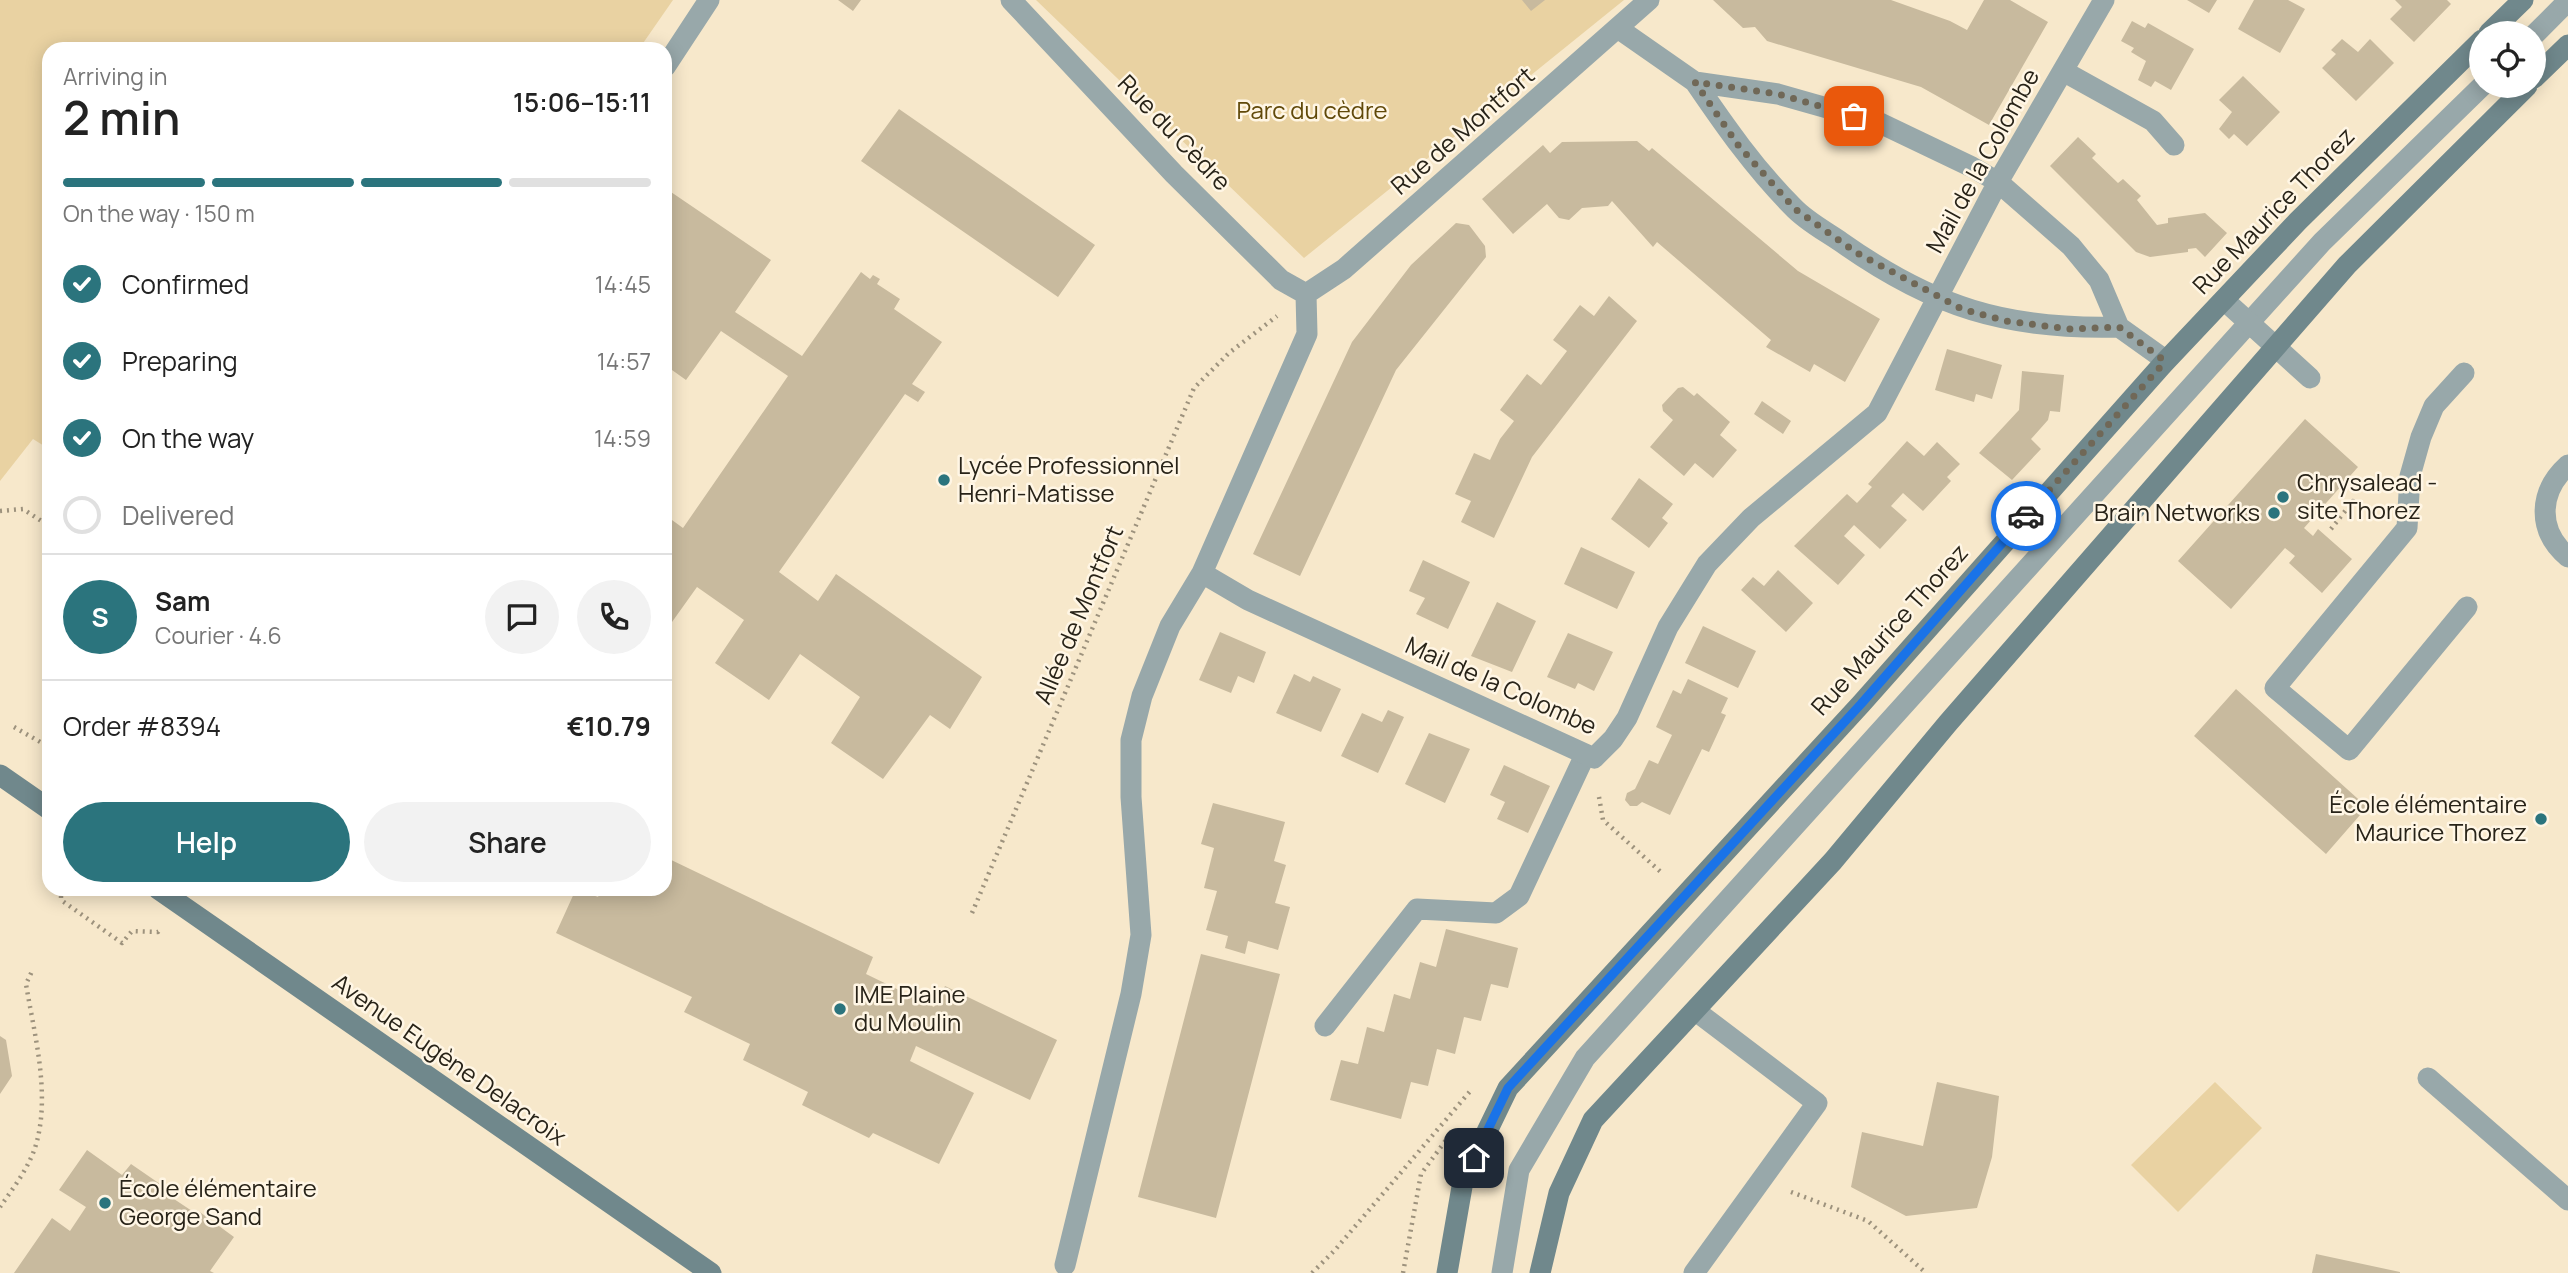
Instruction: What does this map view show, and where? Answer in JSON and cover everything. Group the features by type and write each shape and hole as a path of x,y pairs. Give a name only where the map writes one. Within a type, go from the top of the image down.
{"main road":[{"path":"2501,21 2523,0"},
{"path":"2546,66 2568,44"},
{"name":"Rue Maurice Thorez","path":"1447,1273 1463,1181 1508,1088 1861,704 2163,364 2298,221 2469,53"},
{"path":"1540,1273 1559,1193 1593,1121 1697,1012 1833,861 1948,723 2347,265 2515,98"},
{"path":"0,775 42,804"},
{"name":"Avenue Eugène Delacroix","path":"167,896 711,1273"}],"street":[{"path":"672,56 709,0"},
{"name":"Rue du Cèdre","path":"1011,0 1174,174 1280,280 1306,295"},
{"name":"Rue de Montfort","path":"1306,295 1345,270 1649,0"},
{"name":"Mail de la Colombe","path":"1202,573 1248,600 1590,756 1613,739 1627,718 1668,627 1707,564 1751,518 1877,413 1998,182 2104,0"},
{"path":"2546,23 2568,1"},
{"path":"1619,29 1695,82 1738,145 1795,209 1857,253 1962,309 2006,321 2069,329 2119,327"},
{"path":"2063,71 2153,121 2174,145"},
{"path":"1695,82 1778,94 1880,123 1941,150 1998,182 2071,246 2099,280 2119,327 2161,358 2163,364"},
{"path":"1502,1273 1519,1170 1585,1058 2322,242 2470,98"},
{"path":"1065,1265 1131,993 1141,935 1130,797 1132,740 1142,696 1170,626 1202,573 1307,334 1306,295"},
{"path":"2224,300 2309,378"},
{"path":"2464,373 2434,406 2421,437 2410,476 2407,528 2275,688 2349,750 2467,607"},
{"path":"2568,465 2547,492 2544,511 2547,531 2556,547 2568,557"},
{"path":"1325,1026 1417,909 1496,913 1519,896 1590,756"},
{"path":"1694,1273 1817,1103 1697,1012"},
{"path":"2428,1078 2568,1200"}],"path":[{"name":"Allée de Montfort","path":"972,913 1194,388 1229,353 1306,295"},
{"path":"2331,528 2353,500 2379,513 2385,511"},
{"path":"0,511 23,509 42,521"},
{"path":"14,727 42,743"},
{"path":"1590,756 1603,820 1663,874"},
{"path":"61,896 61,900 122,943 132,931 158,932 178,904"},
{"path":"0,1207 24,1172 38,1140 41,1082 26,984 33,969"},
{"path":"1761,1181 1868,1221 1926,1273"}],"green space":[{"path":"0,0 673,0 644,42 42,42 42,445 33,439 0,481"},
{"name":"Parc du cèdre","path":"1036,0 1624,0 1304,258"},
{"path":"2215,1082 2262,1128 2178,1212 2131,1165"}],"building":[{"path":"838,0 861,0 853,11"},
{"path":"1522,0 1545,0 1531,11"},
{"path":"1713,0 1891,0 1950,21 1967,30 1984,0 2010,0 2048,22 1989,125 1921,87 1767,41 1755,27 1743,28"},
{"path":"2187,0 2217,0 2209,13"},
{"path":"2254,0 2288,0 2305,9 2280,53 2238,29"},
{"path":"2395,0 2447,0 2451,4 2414,42 2390,19 2402,7"},
{"path":"2132,21 2145,28 2148,23 2194,49 2171,90 2155,81 2151,87 2138,80 2146,61 2131,52 2134,48 2121,41"},
{"path":"2342,39 2358,52 2370,39 2394,63 2356,101 2322,68 2336,54 2331,50"},
{"path":"2243,76 2280,112 2247,146 2234,134 2229,139 2219,129 2232,112 2219,100"},
{"path":"899,109 1095,245 1058,297 861,161"},
{"path":"2078,137 2096,154 2092,158 2118,183 2123,179 2141,196 2137,200 2157,225 2168,223 2168,218 2205,213 2227,233 2205,257 2196,248 2188,249 2188,252 2150,257 2136,252 2050,166"},
{"path":"1637,141 1649,151 1652,148 1798,271 1880,319 1845,382 1814,364 1810,372 1766,347 1771,340 1657,242 1653,247 1612,201 1608,206 1582,208 1569,220 1559,218 1547,204 1513,234 1482,199 1543,145 1550,153 1562,142"},
{"path":"672,193 771,260 735,312 802,356 861,272 870,279 873,275 880,279 877,284 900,299 894,309 942,342 912,384 925,392 918,402 905,394 779,572 818,601 836,574 982,677 950,729 930,715 883,779 831,743 860,697 800,654 769,700 715,663 744,620 697,587 672,622 672,520 683,528 788,376 721,331 686,380 672,370"},
{"path":"1456,223 1469,225 1485,246 1486,257 1396,370 1300,576 1253,554 1352,342 1411,265"},
{"path":"1609,296 1637,321 1532,457 1494,538 1461,522 1471,501 1455,494 1474,453 1490,460 1500,439 1514,421 1500,410 1527,374 1541,385 1567,351 1553,340 1580,305 1594,316"},
{"path":"1947,349 2002,365 1992,399 1976,394 1974,402 1935,390"},
{"path":"2022,371 2064,375 2060,412 2050,411 2048,420 2031,439 2041,449 2012,480 1979,453 2019,410"},
{"path":"1683,387 1694,396 1697,393 1730,422 1720,435 1737,450 1713,478 1695,463 1684,476 1650,447 1673,420 1663,411 1662,405 1678,388"},
{"path":"1762,401 1791,421 1783,434 1754,414"},
{"name":"Chrysalead - site Thorez","path":"2305,419 2358,467 2304,528 2313,536 2318,529 2352,559 2322,593 2289,563 2295,556 2285,548 2231,609 2178,561"},
{"path":"1907,441 1924,456 1937,442 1960,464 1947,477 1951,481 1923,511 1903,493 1891,506 1907,520 1880,549 1854,525 1844,536 1865,555 1838,585 1794,546 1847,494 1857,503 1872,487 1868,484"},
{"path":"1639,478 1673,504 1662,518 1668,523 1649,548 1611,519"},
{"path":"1581,547 1635,572 1617,609 1564,584"},
{"path":"1423,560 1470,582 1448,629 1416,614 1425,598 1409,591"},
{"path":"1778,570 1813,603 1786,632 1741,590 1753,577 1764,586"},
{"path":"1497,602 1536,621 1512,672 1471,656"},
{"path":"1703,626 1756,651 1738,688 1685,663"},
{"path":"1220,632 1266,652 1254,683 1238,676 1231,693 1199,680"},
{"path":"1568,633 1613,652 1594,691 1578,683 1575,689 1547,677"},
{"path":"1294,674 1310,682 1313,676 1341,689 1321,732 1276,713"},
{"path":"1688,679 1728,698 1721,713 1726,715 1709,752 1702,749 1670,815 1642,802 1637,806 1630,806 1625,800 1627,793 1635,789 1649,760 1658,764 1672,735 1656,727 1673,690 1681,694"},
{"path":"2236,689 2367,807 2326,854 2194,736"},
{"path":"1388,710 1404,717 1378,773 1341,756 1362,713 1382,722"},
{"path":"1429,733 1470,749 1445,803 1405,784"},
{"path":"1504,765 1550,786 1528,833 1497,819 1505,802 1490,795"},
{"path":"1213,803 1285,822 1274,861 1286,865 1275,903 1290,907 1278,950 1248,941 1245,954 1225,948 1228,936 1206,930 1217,891 1204,888 1214,848 1201,844"},
{"name":"IME Plaine du Moulin","path":"672,860 873,957 866,974 934,1007 945,986 1057,1040 1030,1100 916,1046 910,1061 974,1093 939,1164 873,1133 869,1138 802,1105 808,1092 743,1060 750,1044 684,1012 692,997 556,933 573,896 672,896"},
{"path":"1446,929 1518,948 1508,988 1491,984 1481,1021 1464,1017 1455,1054 1437,1049 1428,1086 1411,1082 1401,1119 1330,1100 1341,1060 1358,1064 1367,1027 1384,1032 1394,994 1410,999 1420,962 1436,967"},
{"path":"1201,954 1280,974 1216,1218 1138,1197"},
{"path":"0,1036 6,1040 12,1076 0,1094"},
{"path":"1937,1082 1999,1096 1992,1157 1977,1208 1906,1216 1851,1187 1862,1132 1923,1146"},
{"name":"École élémentaire George Sand","path":"87,1150 122,1175 131,1164 176,1195 174,1199 195,1213 197,1210 234,1237 210,1271 214,1273 14,1273 52,1218 70,1231 86,1207 59,1190"},
{"path":"2316,1254 2400,1272 2400,1273 2312,1273"}],"way so far":[{"path":"1854,116 1778,94 1695,82 1738,145 1795,209 1857,253 1962,309 2006,321 2069,329 2119,327 2161,358 2163,364 2026,516"}],"place":[{"name":"Lycée Professionnel Henri-Matisse","path":"944,480"},
{"name":"Chrysalead - site Thorez","path":"2283,497"},
{"name":"Brain Networks","path":"2274,513"},
{"name":"École élémentaire Maurice Thorez","path":"2541,819"},
{"name":"IME Plaine du Moulin","path":"840,1009"},
{"name":"École élémentaire George Sand","path":"105,1203"}],"route":[{"path":"1474,1158 1508,1088 1861,704 2026,516"}]}
